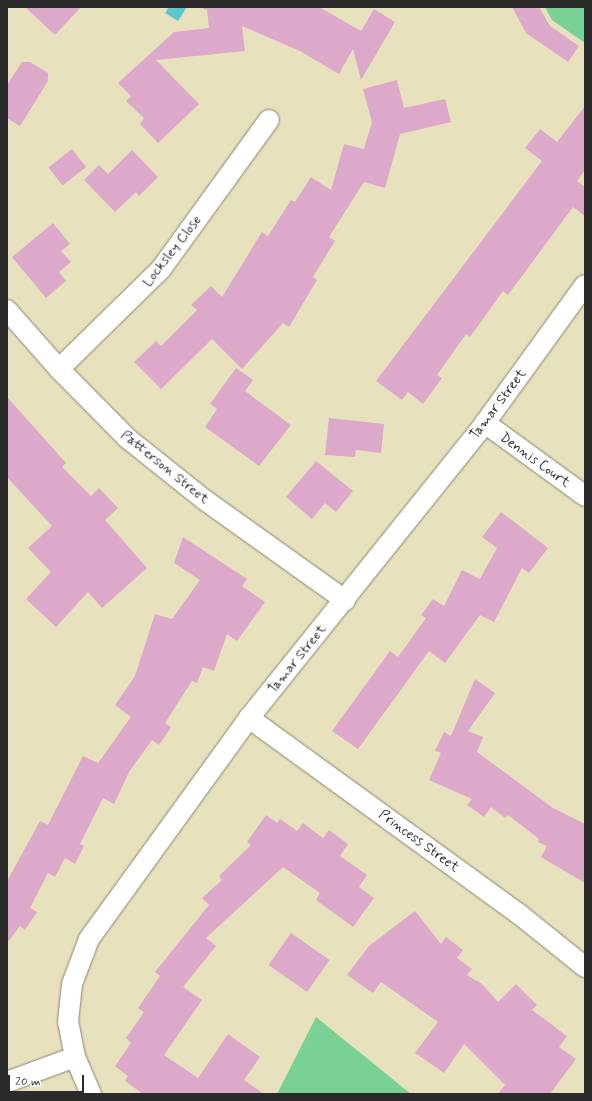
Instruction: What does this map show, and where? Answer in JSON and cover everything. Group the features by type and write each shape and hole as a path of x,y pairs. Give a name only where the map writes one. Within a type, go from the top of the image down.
{"street":[{"name":"Locksley Close","path":"59,369 161,269 269,120"},
{"name":"Tamar Street","path":"91,1094 75,1057 70,1039 69,1003 72,984 82,952 98,926 250,718 484,423 585,285"},
{"name":"Patterson Street","path":"7,310 59,369 101,413 169,473 345,600"},
{"name":"Dennis Court","path":"484,423 585,496"},
{"name":"Princess Street","path":"250,718 520,914 585,967"},
{"path":"7,1082 75,1057"}],"green space":[{"path":"545,7 585,7 585,43 552,20"},
{"path":"316,1017 411,1094 277,1094"}],"water":[{"path":"169,7 187,7 178,21 165,13"}],"building":[{"path":"25,7 81,7 55,35"},
{"path":"200,7 319,7 361,31 374,9 395,22 361,80 353,49 339,74 300,51 242,26 245,51 156,60 199,104 158,143 140,124 144,118 126,101 131,96 118,83 174,32 209,28 207,10"},
{"path":"512,7 539,7 550,26 579,46 568,62 526,33"},
{"path":"22,62 30,62 48,73 48,81 20,126 7,118 7,85"},
{"path":"397,80 404,108 445,99 451,122 400,134 385,188 364,182 329,237 335,241 313,277 317,280 289,327 283,323 242,369 212,339 161,389 134,362 156,341 161,346 197,310 191,305 211,286 222,297 262,232 268,236 291,200 295,202 311,177 331,190 344,144 364,149 372,122 363,89"},
{"path":"585,106 585,170 577,181 585,187 585,216 573,207 508,295 503,291 470,337 466,334 437,375 442,378 423,404 408,392 402,400 376,381 542,161 525,148 540,129 557,142"},
{"path":"72,149 86,167 63,186 48,167"},
{"path":"132,150 158,177 139,196 136,192 115,212 84,180 99,165 108,174"},
{"path":"53,223 70,244 61,251 71,262 59,272 66,281 46,298 12,257"},
{"path":"236,368 253,380 245,391 291,425 259,466 205,427 217,409 210,404"},
{"path":"7,397 66,463 62,467 91,496 99,488 118,508 105,520 147,568 102,608 88,592 56,627 26,599 51,572 28,548 52,526 7,477"},
{"path":"329,418 384,424 381,453 356,450 355,457 325,455"},
{"path":"316,461 353,491 336,512 325,503 312,519 286,497"},
{"path":"501,512 548,548 529,573 522,568 494,622 480,615 445,663 429,651 358,749 332,731 390,651 398,657 426,618 421,615 433,599 444,606 462,570 480,579 497,548 482,537"},
{"path":"183,537 247,579 242,586 265,602 237,641 227,634 214,671 203,667 197,683 192,681 165,723 171,727 159,745 152,740 129,772 114,804 103,798 80,844 84,846 75,864 65,858 55,877 48,873 30,908 37,912 25,930 20,926 7,943 7,881 40,821 48,825 83,756 98,763 131,717 115,705 135,676 155,614 172,619 200,580 174,563"},
{"path":"475,679 495,693 468,731 483,737 477,752 553,808 585,824 585,883 541,857 547,846 538,842 539,839 508,815 505,818 491,807 484,817 467,805 472,799 429,780 441,753 435,751 444,732 451,736"},
{"path":"266,815 277,823 280,819 297,831 303,823 323,838 329,830 348,844 340,856 367,875 359,887 374,898 353,927 316,900 320,893 283,867 206,938 216,946 183,987 202,1000 164,1055 198,1078 228,1034 260,1057 244,1080 264,1094 143,1094 125,1081 128,1076 115,1066 131,1043 126,1038 144,1012 138,1008 160,976 155,972 209,905 202,898 222,880 219,876 251,845 247,842"},
{"path":"415,911 441,944 446,937 463,950 457,958 472,969 467,975 482,984 498,1002 516,984 537,1005 532,1010 567,1036 559,1047 576,1059 550,1094 498,1094 505,1085 464,1044 444,1073 415,1053 438,1022 381,982 373,993 347,975 369,946"},
{"path":"291,933 330,960 307,992 269,965"}]}
